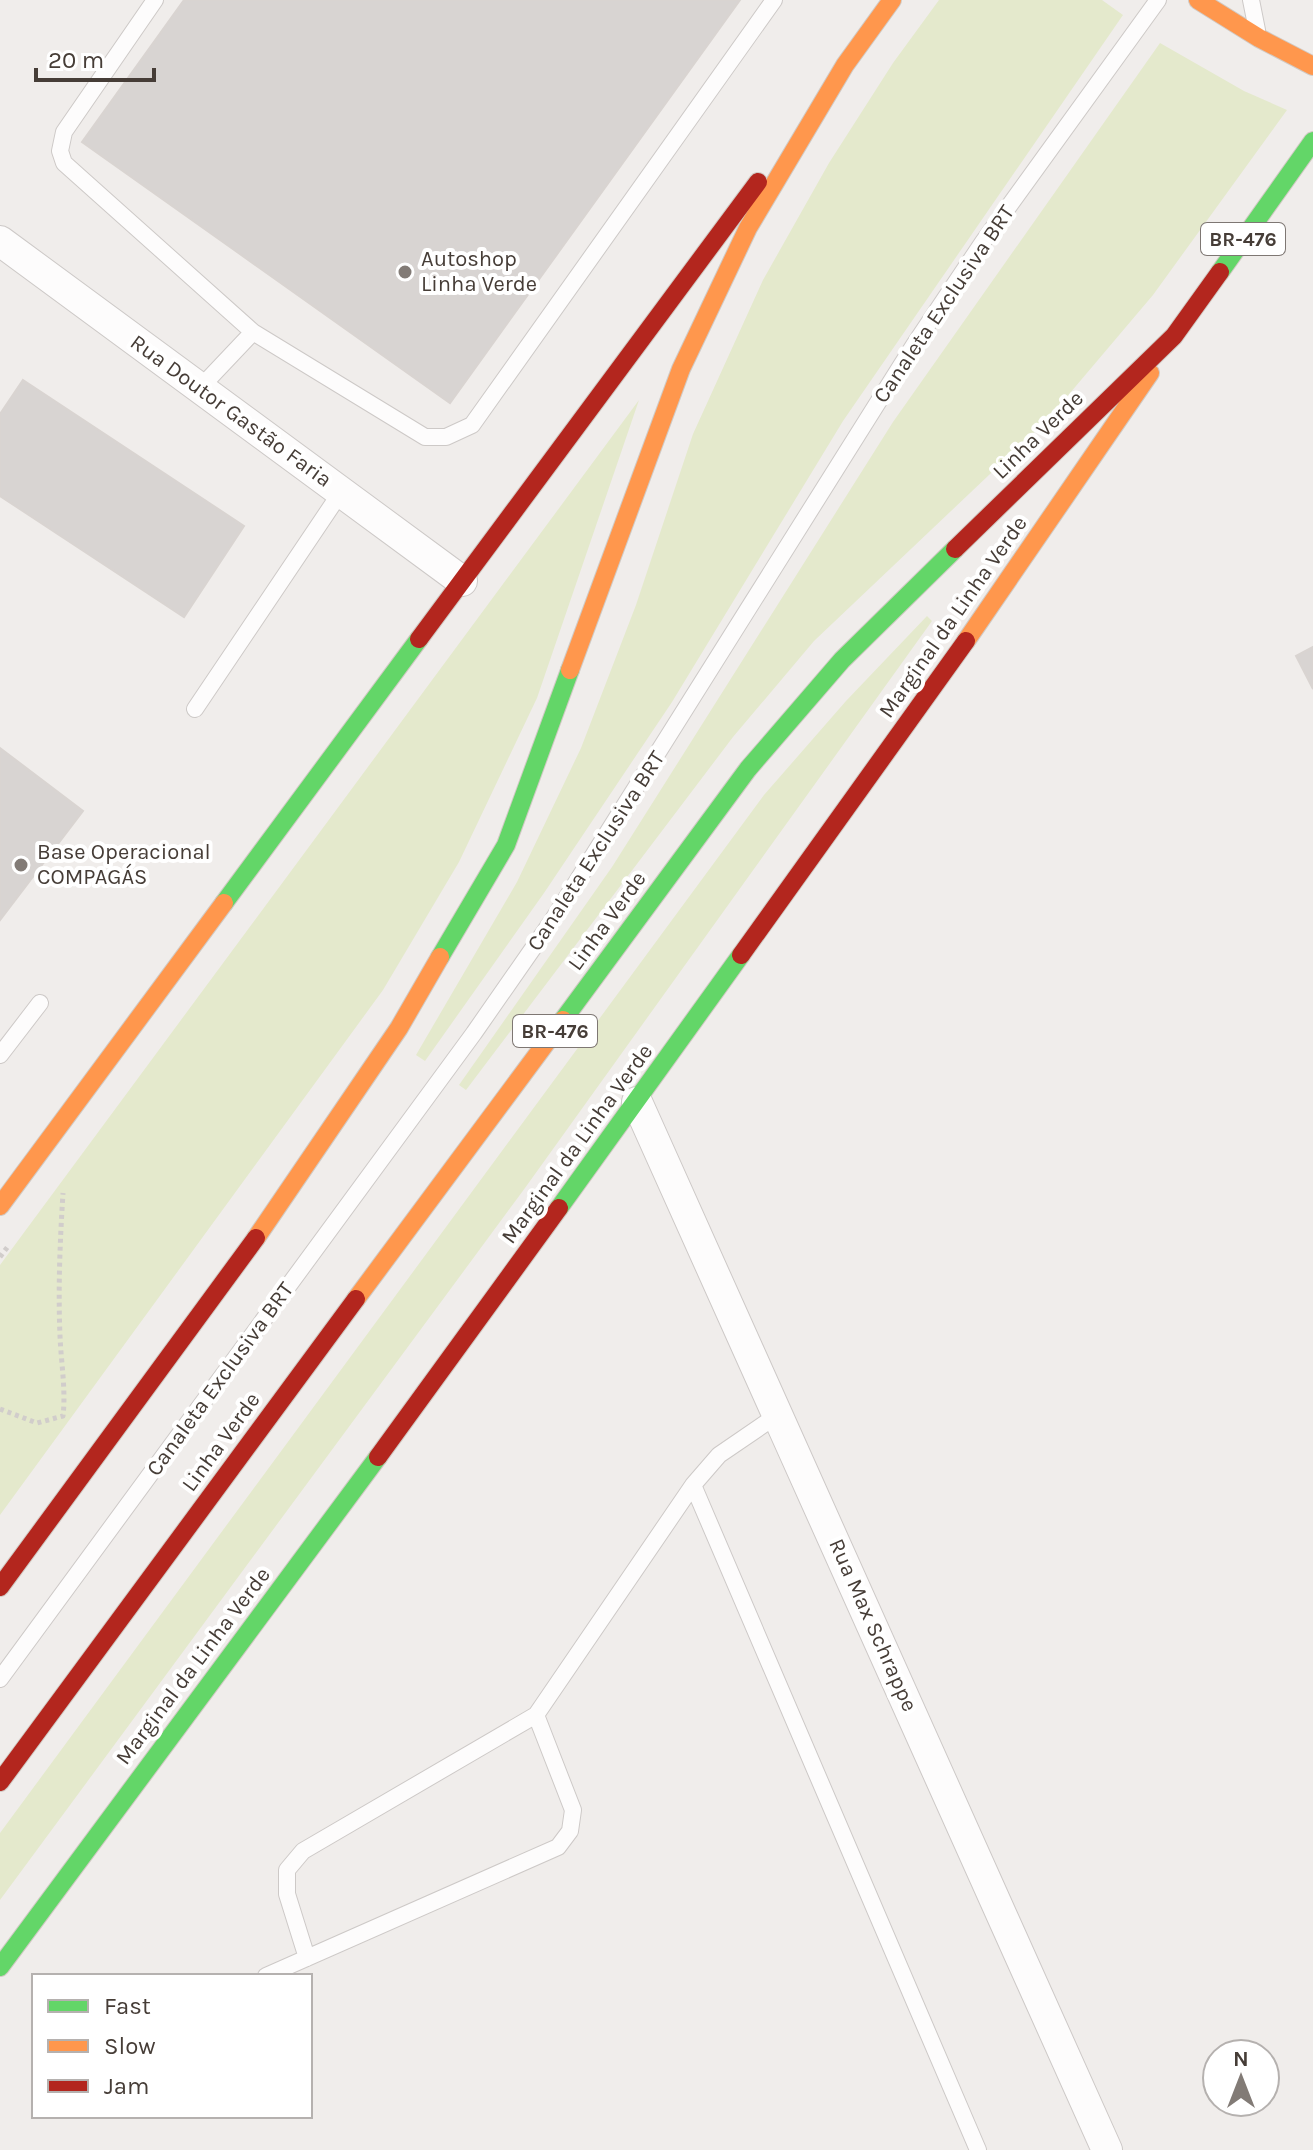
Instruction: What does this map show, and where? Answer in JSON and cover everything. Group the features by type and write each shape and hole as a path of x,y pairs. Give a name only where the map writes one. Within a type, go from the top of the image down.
{"main road":[{"path":"0,1206 892,0"},
{"path":"1198,0 1259,38 1313,66"},
{"path":"0,1587 276,1210 399,1028 506,845 681,369 748,228 845,65"},
{"name":"Linha Verde","path":"0,1782 758,758 842,660 1174,336 1313,141"},
{"name":"Marginal da Linha Verde","path":"0,1967 392,1439 637,1102 1060,510 1174,336"}],"street":[{"name":"Rua Doutor Gastão Faria","path":"0,241 462,581"},
{"name":"Rua Max Schrappe","path":"637,1102 1107,2150"}],"lane":[{"path":"155,0 64,132 60,151 64,163 253,332 425,437 446,437 472,425 774,0"},
{"name":"Canaleta Exclusiva BRT","path":"0,1679 474,1033 552,921 914,345 983,242 1158,0"},
{"path":"1251,0 1259,38"},
{"path":"200,388 253,332"},
{"path":"195,709 341,492"},
{"path":"0,1055 40,1003"},
{"path":"307,1958 287,1894 287,1870 303,1851 536,1715 693,1485 719,1455 779,1414"},
{"path":"693,1485 978,2150"},
{"path":"271,1974 558,1847 570,1831 573,1810 536,1715"}],"path":[{"path":"0,1409 37,1423 63,1416 65,1401 58,1280 63,1187"}],"green space":[{"path":"939,0 1102,0 1123,15 843,421 672,702 544,893 425,1061 416,1055 517,882 581,748 636,605 693,434 763,280 829,163 893,63"},
{"path":"1160,43 1244,91 1287,110 1153,295 1048,419 814,641 733,737 466,1090 459,1085 612,867 893,422"},
{"path":"639,400 537,698 459,862 383,990 0,1515 0,1265"},
{"path":"927,616 932,621 525,1188 0,1900 0,1833 764,795 846,701"}],"building":[{"name":"Autoshop Linha Verde","path":"184,0 740,0 450,403 82,142"},
{"path":"23,380 244,526 184,617 0,496 0,414"},
{"path":"1313,647 1313,689 1296,656"},
{"name":"Base Operacional COMPAGÁS","path":"0,748 83,811 0,920"}],"traffic: fast":[{"path":"1220,272 1313,141"},
{"path":"563,1020 748,769 842,660 955,549"},
{"path":"224,903 419,639"},
{"path":"440,957 506,845 570,670"},
{"path":"559,1208 741,955"},
{"path":"0,1967 378,1457"}],"traffic: slow":[{"path":"570,670 681,369 748,228 845,65 892,0"},
{"path":"1198,0 1259,38 1313,66"},
{"path":"966,641 1150,373"},
{"path":"0,1206 224,903"},
{"path":"256,1238 399,1028 440,957"},
{"path":"356,1299 563,1020"}],"traffic: jam":[{"path":"419,639 758,182"},
{"path":"955,549 1174,336 1220,272"},
{"path":"741,955 966,641"},
{"path":"378,1457 559,1208"},
{"path":"0,1587 256,1238"},
{"path":"0,1782 356,1299"}],"place":[{"name":"Autoshop Linha Verde","path":"405,272"},
{"name":"Base Operacional COMPAGÁS","path":"21,865"}]}
